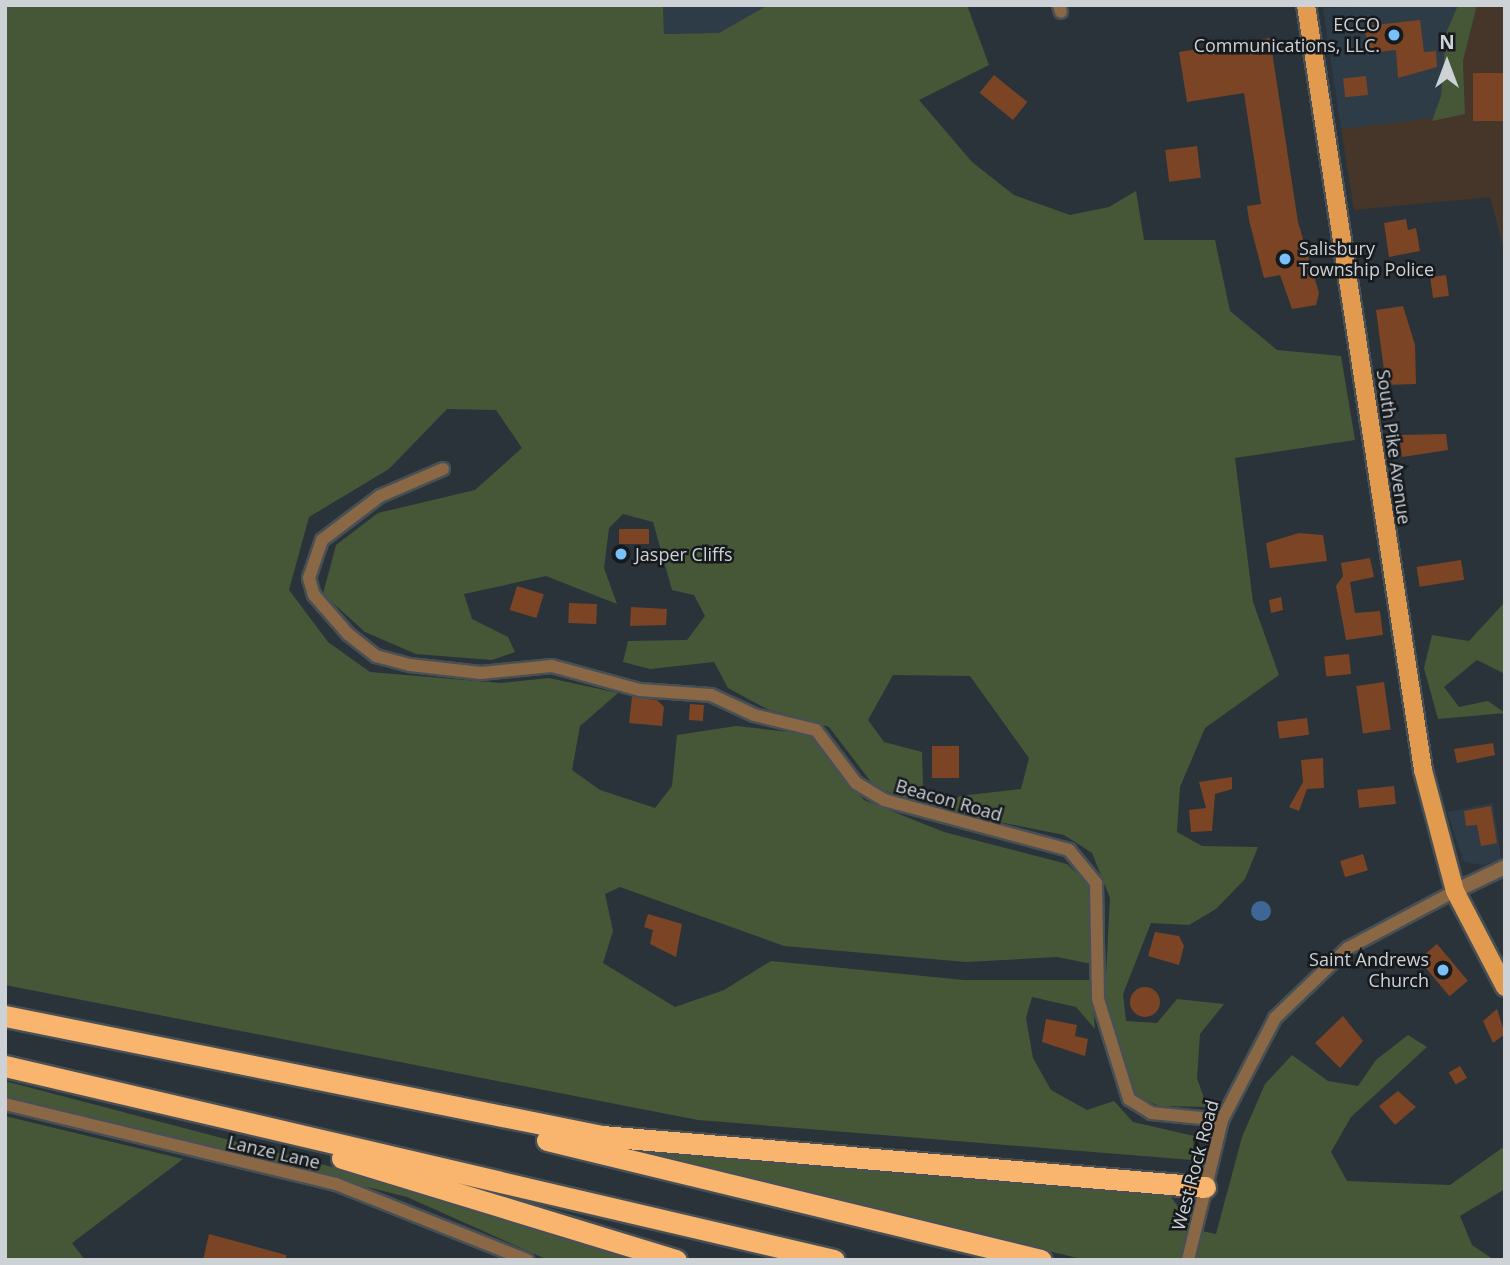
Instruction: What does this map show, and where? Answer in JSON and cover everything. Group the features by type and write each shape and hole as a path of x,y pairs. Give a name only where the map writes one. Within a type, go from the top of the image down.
{"highway":[{"path":"5,1017 590,1134 1205,1187"},
{"path":"5,1017 828,1204 1041,1260"},
{"path":"5,1068 495,1200 676,1260"},
{"path":"5,1068 834,1260"}],"main road":[{"name":"South Pike Avenue","path":"1306,5 1418,740 1455,891 1505,987"}],"street":[{"name":"Beacon Road","path":"443,469 380,496 332,528 310,571 314,595 376,656 481,673 552,666 640,690 711,695 754,715 816,730 856,783 884,800 1069,850 1089,870 1100,898 1098,999 1129,1099 1151,1113 1222,1120"},
{"path":"1455,891 1505,867"},
{"name":"West Rock Road","path":"1188,1260 1222,1120 1258,1044 1296,995 1348,948 1455,891"},
{"name":"Lanze Lane","path":"5,1104 336,1184 527,1260"}],"shaded area":[{"path":"663,5 768,5 719,33 664,34"},
{"path":"1458,5 1446,33 1441,97 1432,121 1341,129 1323,8"},
{"path":"1477,5 1505,5 1505,254 1490,197 1354,210 1341,129 1465,114 1463,61"},
{"path":"1493,803 1501,859 1483,865 1464,862 1447,812"}],"green space":[{"path":"5,5 663,5 664,34 719,33 768,5 967,5 989,65 919,100 972,162 1014,195 1070,215 1109,207 1136,191 1144,240 1215,240 1230,311 1277,350 1341,356 1355,440 1235,458 1253,602 1279,675 1205,728 1180,787 1177,832 1202,846 1258,847 1245,879 1216,909 1189,925 1151,923 1123,994 1126,1021 1157,1023 1177,999 1224,1004 1200,1034 1197,1078 1207,1107 1159,1106 1134,1094 1105,995 1110,898 1092,853 1064,835 940,810 960,796 1021,789 1029,758 970,676 893,675 868,720 884,742 922,752 923,785 909,800 874,786 829,727 767,709 728,688 714,662 650,669 623,662 628,641 687,640 705,616 694,595 672,590 653,522 623,514 609,528 604,568 617,604 546,576 464,594 472,619 508,637 515,652 492,660 416,654 365,632 323,594 336,545 378,513 475,490 522,448 496,410 447,409 389,469 309,517 289,590 328,642 370,672 501,683 549,678 618,693 580,726 572,770 600,790 655,808 672,786 677,735 736,726 808,734 864,800 944,832 1067,864 1090,886 1092,964 1057,957 966,962 784,946 620,887 605,894 613,931 603,963 675,1007 724,990 771,961 964,980 1091,980 1095,1029 1076,1007 1032,997 1026,1018 1033,1058 1051,1090 1087,1110 1114,1101 1133,1122 1194,1136 1192,1160 698,1120 5,985"},
{"path":"1458,5 1477,5 1463,61 1465,114 1432,121 1441,96 1446,33"},
{"path":"1505,602 1505,674 1477,660 1444,687 1459,707 1488,701 1505,713 1438,719 1424,668 1432,635 1469,641"},
{"path":"1408,1035 1427,1047 1351,1117 1331,1152 1347,1181 1450,1185 1505,1146 1505,1189 1460,1216 1472,1245 1494,1260 1086,1260 642,1156 642,1150 1155,1191 1170,1195 1180,1210 1178,1226 1216,1234 1242,1137 1265,1084 1292,1055 1328,1081 1358,1086 1376,1060"},
{"path":"5,1081 374,1178 652,1260 548,1260 407,1197 5,1096"},
{"path":"5,1116 183,1159 72,1243 85,1260 5,1260"}],"water":[{"path":"1261,901 1268,904 1271,911 1268,918 1261,921 1254,918 1251,911 1254,904"}],"building":[{"name":"ECCO Communications, LLC.","path":"1420,20 1424,52 1436,51 1437,67 1398,78 1396,50 1368,53 1365,26"},
{"path":"1270,38 1298,222 1319,293 1316,305 1292,309 1280,275 1264,278 1249,220 1247,206 1261,204 1244,93 1187,102 1179,52"},
{"path":"1473,73 1505,73 1505,121 1473,121"},
{"path":"994,75 1027,102 1013,120 980,93"},
{"path":"1366,76 1368,95 1345,97 1343,78"},
{"path":"1197,146 1201,178 1169,182 1165,150"},
{"path":"1406,219 1408,230 1416,228 1420,251 1389,257 1384,223"},
{"path":"1446,275 1449,296 1433,298 1430,277"},
{"path":"1403,306 1415,345 1416,384 1386,385 1376,310"},
{"path":"1446,434 1448,450 1402,457 1399,435"},
{"path":"619,529 649,529 649,544 619,544"},
{"path":"1299,533 1323,535 1327,561 1270,568 1266,543"},
{"path":"1370,558 1374,577 1350,582 1355,613 1380,611 1383,635 1346,640 1336,586 1343,576 1341,563"},
{"path":"1461,560 1464,580 1420,587 1417,567"},
{"path":"517,586 544,594 536,618 510,610"},
{"path":"1281,597 1283,610 1271,613 1269,600"},
{"path":"569,603 597,604 596,624 568,623"},
{"path":"631,607 667,609 666,625 630,626"},
{"path":"1349,654 1351,674 1326,677 1324,657"},
{"path":"1384,682 1391,730 1363,733 1356,686"},
{"path":"632,697 657,700 664,707 662,726 629,723"},
{"path":"690,704 704,705 703,721 689,720"},
{"path":"1307,718 1309,735 1279,739 1277,722"},
{"path":"1493,743 1495,755 1457,763 1454,749"},
{"path":"932,746 959,746 959,778 932,778"},
{"path":"1323,758 1324,788 1307,789 1299,811 1289,807 1303,782 1301,760"},
{"path":"1232,777 1232,789 1215,794 1212,831 1191,832 1189,810 1206,808 1199,782"},
{"path":"1394,786 1396,804 1359,808 1357,790"},
{"path":"1491,806 1497,843 1481,846 1477,825 1466,826 1464,811"},
{"path":"1363,854 1368,870 1345,877 1340,861"},
{"path":"648,914 682,924 676,957 650,944 653,930 644,927"},
{"path":"1155,932 1179,936 1184,946 1179,965 1148,956"},
{"name":"Saint Andrews Church","path":"1437,944 1468,981 1449,996 1419,959"},
{"path":"1145,987 1156,991 1160,1002 1156,1013 1145,1017 1134,1013 1130,1002 1134,991"},
{"path":"1497,1009 1505,1034 1493,1043 1483,1021"},
{"path":"1343,1016 1363,1041 1340,1068 1315,1043"},
{"path":"1046,1019 1077,1025 1075,1036 1088,1039 1085,1056 1042,1042"},
{"path":"1460,1066 1467,1078 1456,1085 1449,1072"},
{"path":"1398,1091 1416,1107 1395,1125 1379,1106"},
{"path":"209,1234 286,1255 286,1260 203,1260"}],"place":[{"name":"ECCO Communications, LLC.","path":"1394,35"},
{"name":"Salisbury Township Police","path":"1285,259"},
{"name":"Jasper Cliffs","path":"621,554"},
{"name":"Saint Andrews Church","path":"1443,970"}]}
